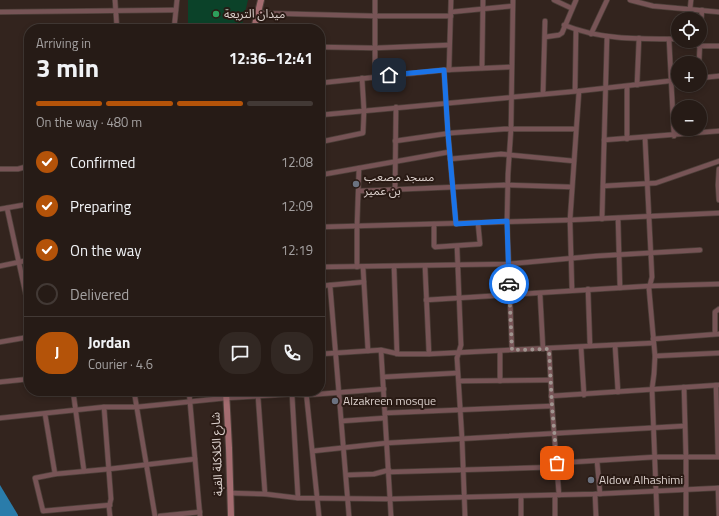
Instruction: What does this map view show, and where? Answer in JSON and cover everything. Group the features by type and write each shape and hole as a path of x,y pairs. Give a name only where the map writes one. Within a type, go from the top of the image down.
{"street":[{"path":"115,0 116,24"},
{"path":"175,24 177,0"},
{"path":"255,24 261,0"},
{"path":"375,0 375,76"},
{"path":"451,0 446,103 456,224"},
{"path":"482,68 483,0"},
{"path":"512,350 507,221 511,129 513,0"},
{"path":"554,0 572,8"},
{"path":"545,37 561,34 576,0"},
{"path":"591,34 608,0"},
{"path":"630,0 719,12"},
{"path":"690,9 691,0"},
{"path":"257,13 376,16 451,14 512,6"},
{"path":"0,12 176,10"},
{"path":"543,94 545,21"},
{"path":"325,115 671,81 669,39 607,37 564,26"},
{"path":"572,290 570,220 576,129 576,30"},
{"path":"602,219 607,37"},
{"path":"637,85 639,38"},
{"path":"707,44 719,46"},
{"path":"325,47 376,48 449,45"},
{"path":"325,82 375,76 447,70 511,67"},
{"path":"707,77 719,76"},
{"path":"325,141 363,134 364,111 362,78"},
{"path":"627,86 627,139"},
{"path":"395,190 396,107"},
{"path":"395,141 448,134 511,129 576,129"},
{"path":"707,133 719,132"},
{"path":"604,140 674,136"},
{"path":"645,138 652,277 650,286 654,356 652,389 657,516"},
{"path":"325,174 449,152"},
{"path":"450,159 497,154 574,161"},
{"path":"603,186 659,182 719,161"},
{"path":"0,170 24,167"},
{"path":"359,168 357,226 360,267 364,282 368,351"},
{"path":"719,169 719,200"},
{"path":"359,191 508,185 572,187"},
{"path":"0,209 24,205"},
{"path":"7,208 24,288"},
{"path":"325,227 602,219 719,213"},
{"path":"618,218 620,288"},
{"path":"434,224 434,247 457,246 480,244 478,222"},
{"path":"457,246 461,344 457,353 457,373 461,409 465,516"},
{"path":"325,267 508,264 619,254 700,250"},
{"path":"0,266 24,261"},
{"path":"394,266 397,354"},
{"path":"424,266 429,354"},
{"path":"325,286 364,282"},
{"path":"426,300 572,290 719,284"},
{"path":"330,285 347,476 349,516"},
{"path":"588,290 590,346"},
{"path":"540,293 543,349"},
{"path":"325,354 381,350 397,354 429,354 549,349 615,345 717,334 714,315 716,310 719,309"},
{"path":"0,342 24,338"},
{"path":"615,345 618,392"},
{"path":"581,347 584,395"},
{"path":"549,349 551,396 557,465 555,516"},
{"path":"381,350 391,516"},
{"path":"500,351 500,381"},
{"path":"654,356 719,353"},
{"path":"383,377 457,373"},
{"path":"0,382 24,380"},
{"path":"459,381 550,380"},
{"path":"347,476 374,474 389,471 557,465 655,458 718,457 717,385 551,396"},
{"path":"684,387 686,516"},
{"path":"325,392 384,389"},
{"path":"74,396 84,471"},
{"path":"135,396 155,516"},
{"path":"160,516 200,514 190,396"},
{"path":"0,418 104,407 137,407 190,401 216,396"},
{"name":"شارع الكلاكلة القبة","path":"226,396 231,516"},
{"path":"258,396 265,494"},
{"path":"292,396 298,498"},
{"path":"306,396 319,516"},
{"path":"342,421 385,415 461,409 552,406"},
{"path":"104,407 111,499 110,516"},
{"path":"45,414 55,474"},
{"path":"313,451 387,443 684,426"},
{"path":"110,504 43,511 35,478 55,474 195,459"},
{"path":"596,516 598,494 597,461"},
{"path":"230,493 265,494 298,498 390,499 598,494 719,488 719,516"},
{"path":"521,496 521,516"}],"green space":[{"name":"ميدان التريعة","path":"188,0 248,0 242,24 188,24"}],"water":[{"path":"0,485 18,515 18,516 0,516"}],"way so far":[{"path":"509,284 512,350 549,349 557,463"}],"place":[{"name":"ميدان التريعة","path":"216,14"},
{"name":"مسجد مصعب بن عمير","path":"356,184"},
{"name":"Alzakreen mosque","path":"335,401"},
{"name":"Aldow Alhashimi","path":"591,480"}],"route":[{"path":"389,75 444,70 449,152 454,188 456,224 507,221 509,284"}]}
